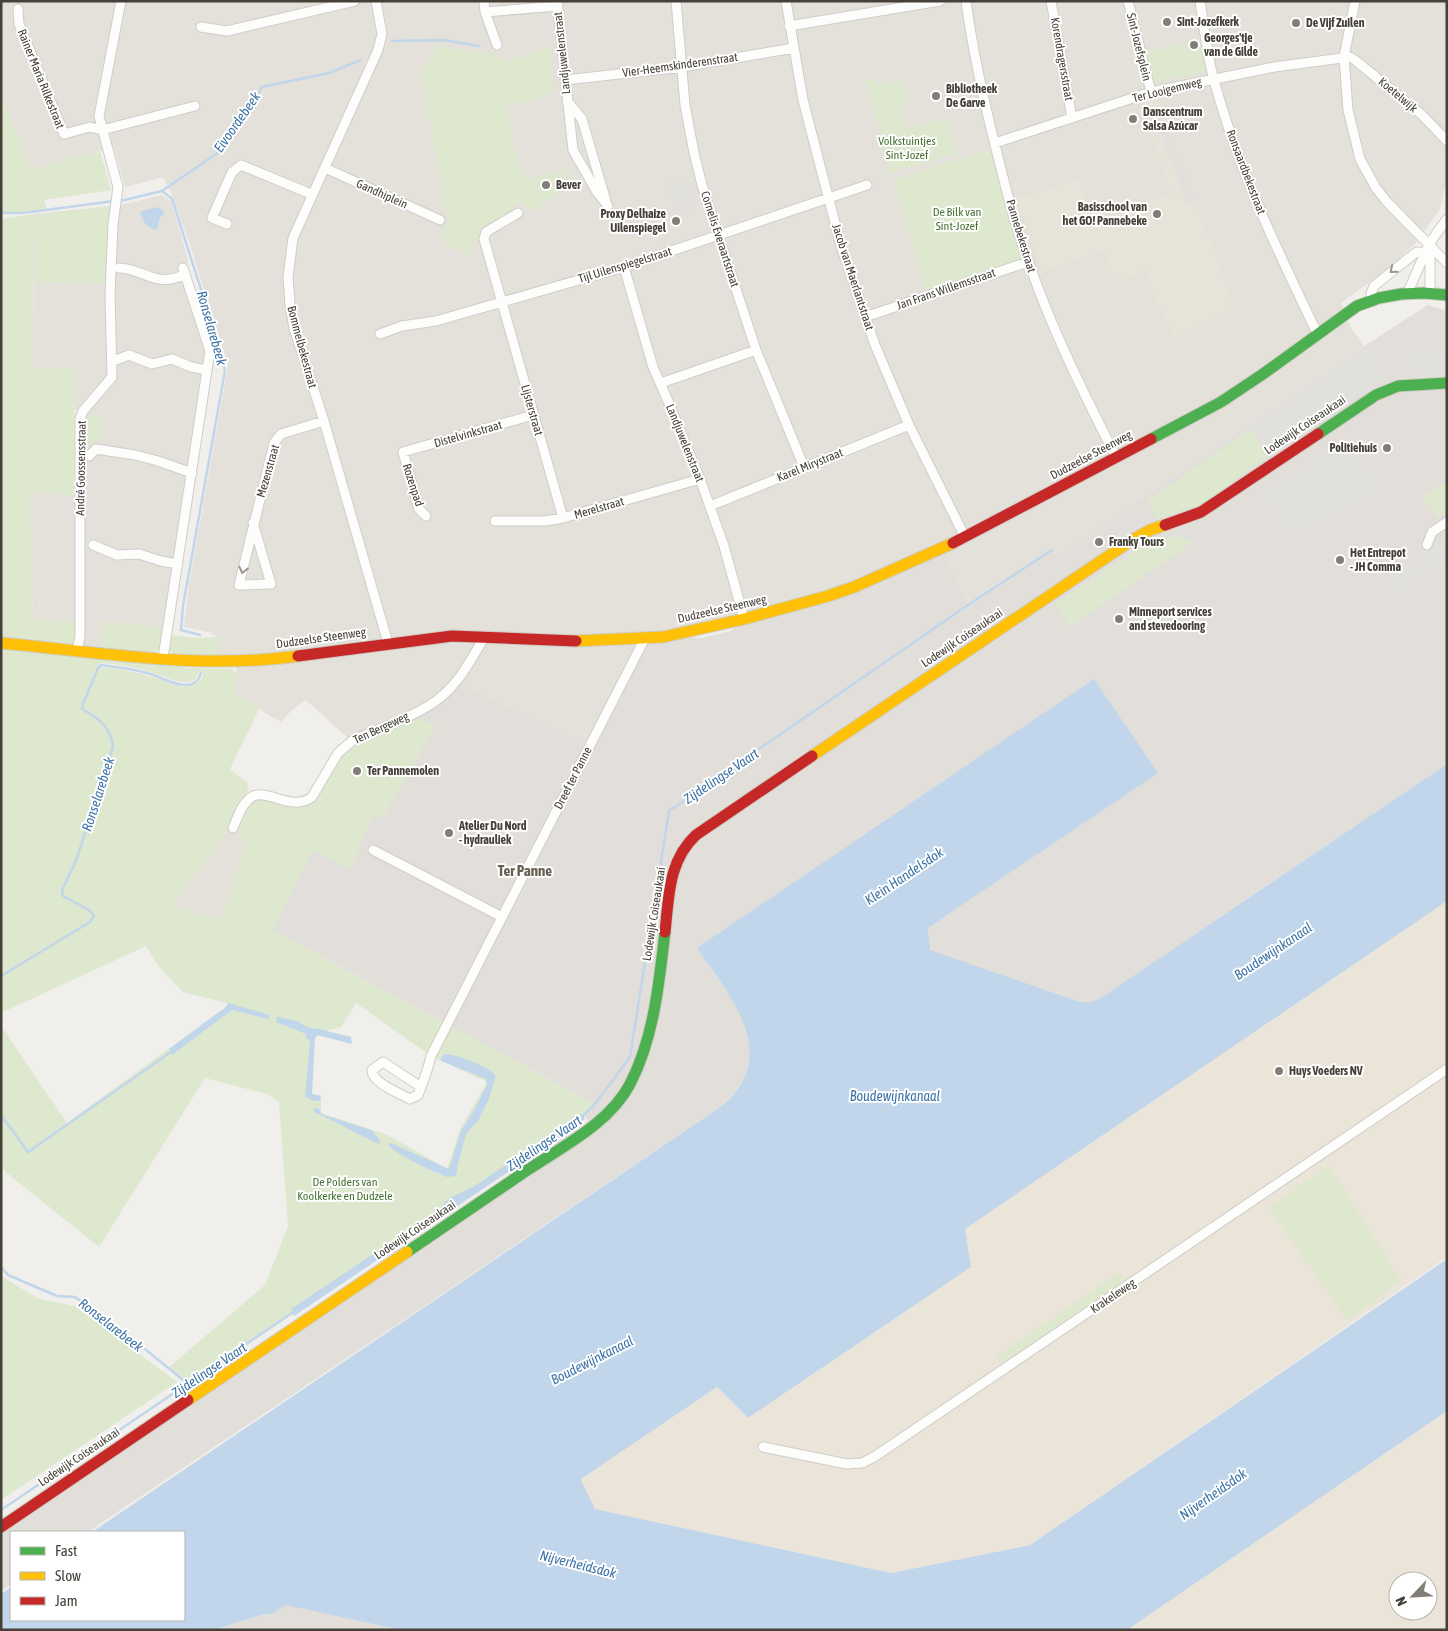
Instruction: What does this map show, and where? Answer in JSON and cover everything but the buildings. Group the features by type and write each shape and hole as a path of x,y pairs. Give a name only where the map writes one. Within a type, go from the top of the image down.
{"street":[{"name":"André Goossensstraat","path":"77,650 80,637 80,419 83,411 112,378 110,293 115,200 118,187 99,116 122,1"},
{"path":"201,27 228,31 355,1"},
{"name":"Bommelbekestraat","path":"376,1 382,34 378,50 325,168 311,194 293,238 288,277 294,328 324,421 388,643"},
{"path":"484,1 485,12 497,45"},
{"name":"Cornelis Everaartstraat","path":"676,1 685,105 694,153 718,235 756,350 804,467"},
{"name":"Jacob van Maerlantstraat","path":"786,1 803,100 841,246 875,345 910,425 965,537"},
{"path":"789,26 940,1"},
{"name":"Pannebekestraat","path":"966,1 981,91 1028,262 1041,297 1084,394 1116,457"},
{"name":"Korendragersstraat","path":"1052,1 1072,118"},
{"name":"Sint-Jozefsplein","path":"1128,1 1151,92"},
{"name":"Ronsaardbekestraat","path":"1200,1 1214,78 1235,150 1272,240 1318,335"},
{"path":"1355,1 1344,57 1348,110 1360,160 1376,188 1387,202 1447,263"},
{"name":"Landjuwelenstraat","path":"485,12 557,3 567,101 573,150 596,192 608,206 582,119 567,101"},
{"name":"Rainer Maria Rilkestraat","path":"18,10 19,24 64,134 90,127 102,130 195,106"},
{"name":"Vier-Heemskinderenstraat","path":"565,80 682,67 794,48"},
{"name":"Ter Looigemweg","path":"995,143 1151,92 1274,67 1344,57"},
{"name":"Koetelwijk","path":"1344,57 1355,60 1422,115 1447,142"},
{"path":"227,224 212,218 232,172 241,165 311,194"},
{"name":"Gandhiplein","path":"325,168 440,220"},
{"name":"Tijl Uilenspiegelstraat","path":"380,334 402,326 436,321 624,267 867,185"},
{"path":"500,302 484,239 486,232 518,214"},
{"path":"1408,292 1429,244 1447,219"},
{"path":"1429,244 1431,261 1430,292"},
{"path":"1372,299 1371,293 1374,286 1414,254 1426,254"},
{"name":"Jan Frans Willemsstraat","path":"865,317 1028,262"},
{"name":"Landjuwelenstraat","path":"624,267 653,367 710,506 724,546 744,619"},
{"path":"119,268 133,269 147,276 169,280 184,271 210,351 163,658"},
{"name":"Dudzeelse Steenweg","path":"1,643 207,662 257,660 452,636 565,640 645,638 672,635 744,619 801,604 854,587 940,550 1221,402 1318,335 1343,314 1372,299 1408,292 1430,292 1447,295"},
{"name":"Lijsterstraat","path":"500,302 563,518"},
{"path":"661,383 756,350"},
{"path":"116,360 129,355 152,364 172,359 191,367 207,370"},
{"name":"Lodewijk Coiseaukaai","path":"1,1527 585,1131 615,1107 634,1077 641,1061 656,991 674,868 679,854 696,835 1132,540 1150,530 1201,512 1376,395 1398,386 1447,383"},
{"name":"Distelvinkstraat","path":"403,452 533,415"},
{"name":"Mezenstraat","path":"254,523 272,584 239,585 244,567 254,523 274,443 281,434 324,421"},
{"name":"Karel Mirystraat","path":"710,506 910,425"},
{"name":"André Goossensstraat","path":"89,456 96,449 135,455 158,460 192,473"},
{"name":"Rozenpad","path":"403,452 419,509 426,516"},
{"name":"Merelstraat","path":"495,521 563,518 700,479"},
{"path":"1427,545 1432,532 1447,522"},
{"path":"93,545 117,555 139,554 178,564"},
{"name":"Ten Bergeweg","path":"233,828 247,800 254,795 262,794 297,803 312,797 338,753 344,747 352,741 429,706 443,696 463,674 485,636"},
{"name":"Dreef ter Panne","path":"422,1087 431,1056 645,638"},
{"path":"373,850 502,917"},
{"path":"383,1062 422,1087 418,1095 410,1099 376,1080 372,1070 383,1062"},
{"name":"Krakeleweg","path":"763,1447 847,1464 862,1463 874,1458 1447,1069"}],"shaded area":[{"path":"1,1 1447,1 1446,183 1440,209 1415,244 1386,270 1341,303 1351,328 1364,346 1055,558 1052,550 968,605 940,551 854,587 696,630 589,746 552,729 443,696 352,742 306,700 292,710 281,722 260,710 260,707 244,700 236,694 237,656 218,656 218,637 208,632 184,627 189,584 228,366 225,355 189,242 163,177 125,187 114,147 31,170 1,96"},
{"name":"Basisschool van het GO! Pannebeke","path":"1157,99 1234,306 1210,322 1174,341 1144,270 1115,283 1103,250 1042,273 1017,199 1079,178 1091,223 1171,193 1139,105"},
{"path":"1159,106 1195,201 1187,203 1151,109"},
{"path":"689,179 696,207 677,214 667,184"},
{"path":"161,195 171,201 189,263 179,267 205,350 164,628 103,621 101,652 77,650 39,619 33,619 29,490 80,497 83,424 87,412 115,378 113,293 117,206"},
{"path":"112,206 110,377 82,409 75,409 75,369 33,368 34,214"},
{"path":"1428,305 1447,311 1447,764 1099,999 1090,1002 1080,1002 929,950 928,928 1157,773 697,948 733,1000 744,1021 750,1042 750,1060 744,1078 734,1094 719,1108 89,1531 10,1531 10,1585 1,1591 1,1519 588,1121 585,1116 595,1104 272,930 313,850 350,868 372,817 434,727 412,714 456,682 589,746 642,644 686,637 702,638 731,631 744,619 940,550 968,605 945,622 1052,550 1056,557 1372,341"},
{"path":"1372,341 1392,372 1268,456 1248,426"},
{"path":"1447,351 1447,377 1413,378 1406,352"},
{"path":"1350,437 1387,492 1361,509 1356,502 1300,540 1294,531 1288,535 1260,493 1322,451 1325,455"},
{"path":"1440,541 1447,551 1447,564 1398,597 1386,579"},
{"path":"229,828 246,842 222,919 171,907"},
{"path":"1447,901 1447,1257 1030,1545 891,1573 595,1509 581,1479 717,1387 748,1418 971,1267 965,1229"},
{"path":"1447,1411 1447,1630 1127,1630"},
{"path":"286,1604 401,1630 213,1630 261,1615 272,1614"}],"green space":[{"path":"1200,39 1206,71 1152,84 1144,53"},
{"path":"438,46 499,56 503,63 550,47 554,92 507,107 517,162 529,178 565,171 567,189 530,212 523,200 486,229 479,240 470,243 472,256 443,243 443,233 449,219 421,73"},
{"name":"Volkstuintjes Sint-Jozef","path":"872,78 874,85 903,80 909,105 900,107 905,128 947,119 955,153 890,173 865,79"},
{"path":"1,96 31,169 100,151 111,190 44,200 47,210 1,213"},
{"name":"De Bilk van Sint-Jozef","path":"990,149 1022,260 926,291 894,180"},
{"path":"110,206 106,284 36,281 36,216"},
{"name":"De Polders van Koolkerke en Dudzele","path":"34,214 33,367 75,369 74,496 29,491 33,619 80,623 77,650 101,652 101,659 190,668 232,669 233,672 237,672 236,694 260,707 230,769 248,783 247,799 254,795 306,801 338,753 412,714 435,726 383,817 372,817 350,869 313,850 272,930 595,1104 585,1116 188,1384 168,1368 265,1285 288,1226 279,1102 267,1094 205,1078 99,1247 1,1168 1,1026 67,1123 230,1004 183,992 160,968 146,946 1,1013 1,219","holes":["101,663 145,670 182,682 194,681 199,673 203,673 203,677 196,684 182,687 146,675 120,669 99,667","229,828 246,842 222,919 172,907","356,1003 431,1056 487,1082 460,1129 447,1169 388,1135 321,1113 321,1096 312,1094 313,1034 341,1027"]},
{"path":"95,412 103,419 99,439 89,442 85,434 88,419"},
{"path":"1250,429 1268,456 1203,503 1157,519 1148,500"},
{"path":"1447,481 1447,512 1438,518 1423,497"},
{"path":"1180,536 1193,542 1071,626 1055,604 1151,541"},
{"path":"103,621 164,628 161,649 153,653 101,648"},
{"path":"171,635 197,638 218,637 218,656 175,655 169,650"},
{"path":"1329,1166 1401,1281 1347,1321 1269,1207"},
{"path":"1120,1272 1125,1280 1002,1364 996,1357"},
{"path":"1,1276 39,1299 75,1306 177,1382 1,1500"}],"water":[{"path":"158,207 163,210 164,214 160,217 157,230 146,224 140,213"},
{"name":"Boudewijnkanaal","path":"1094,679 1158,773 928,928 930,950 1080,1002 1090,1002 1099,999 1447,764 1447,901 965,1229 971,1267 748,1418 717,1387 581,1479 595,1509 891,1573 1030,1545 1447,1259 1447,1411 1127,1630 401,1630 286,1605 272,1614 261,1615 213,1630 1,1630 1,1594 10,1588 10,1621 185,1621 185,1531 93,1531 725,1103 733,1095 745,1076 749,1057 748,1038 742,1018 732,1000 697,948"},
{"path":"228,1003 270,1015 268,1019 232,1010 172,1055 169,1049 226,1007"},
{"path":"277,1017 297,1021 309,1028 351,1037 352,1044 317,1035 315,1039 312,1094 321,1096 320,1101 305,1097 310,1041 306,1038 306,1034 276,1022"},
{"path":"445,1054 471,1061 495,1074 489,1099 479,1119 466,1134 457,1173 455,1176 447,1177 406,1158 388,1144 391,1143 449,1169 461,1131 487,1085 486,1079 441,1061 441,1057"},
{"path":"314,1108 320,1109 321,1114 371,1130 380,1140 379,1144 314,1112"},
{"path":"582,1114 585,1119 578,1125 294,1316 291,1309 424,1220 448,1199 473,1187"}],"waterway":[{"name":"Eivoordebeek","path":"392,41 444,40 479,46"},
{"name":"Eivoordebeek","path":"120,201 162,191 219,152 237,128 262,87 329,73 361,60"},
{"name":"Ronselarebeek","path":"162,191 172,199 222,355 225,371 183,606 181,630 200,635"},
{"name":"Eivoordebeek","path":"1,213 23,213 114,201"},
{"name":"Zijdelingse Vaart","path":"581,1118 595,1104 630,1057 669,811 968,605 1052,550"},
{"name":"Ronselarebeek","path":"1,976 90,922 94,916 89,910 63,896 62,890 76,861 113,747 110,734 103,724 82,709 98,668 101,665 136,670 183,685 195,683 201,673"},
{"path":"1,1115 28,1152 171,1052"},
{"name":"Ronselarebeek","path":"1,1267 8,1275 57,1296 75,1297 140,1345 188,1384"},
{"name":"Zijdelingse Vaart","path":"1,1510 295,1311"}],"traffic: fast":[{"path":"1151,439 1221,402 1357,306 1379,298 1401,294 1447,295"},
{"path":"1318,434 1376,395 1398,386 1447,383"},
{"path":"407,1252 584,1133 610,1111 621,1098 630,1084 645,1048 658,990 665,932"}],"traffic: slow":[{"path":"812,756 1132,540 1150,530 1165,525"},
{"path":"576,641 663,637 744,619 854,587 953,543"},
{"path":"1,643 112,655 187,660 261,660 298,656"},
{"path":"188,1400 407,1252"}],"traffic: jam":[{"path":"1165,525 1201,512 1318,434"},
{"path":"953,543 1151,439"},
{"path":"298,656 452,636 576,641"},
{"path":"665,932 669,893 675,868 687,845 696,835 812,756"},
{"path":"1,1527 188,1400"}],"place":[{"name":"Sint-Jozefkerk","path":"1167,22"},
{"name":"De Vijf Zuilen","path":"1296,23"},
{"name":"Georges'tje van de Gilde","path":"1194,45"},
{"name":"Bibliotheek De Garve","path":"936,96"},
{"name":"Danscentrum Salsa Azúcar","path":"1133,119"},
{"name":"Bever","path":"546,185"},
{"name":"Basisschool van het GO! Pannebeke","path":"1157,214"},
{"name":"Proxy Delhaize Uilenspiegel","path":"676,221"},
{"name":"Politiehuis","path":"1387,448"},
{"name":"Franky Tours","path":"1099,542"},
{"name":"Het Entrepot - JH Comma","path":"1340,560"},
{"name":"Minneport services and stevedooring","path":"1119,619"},
{"name":"Ter Pannemolen","path":"357,771"},
{"name":"Atelier Du Nord - hydrauliek","path":"449,833"},
{"name":"Huys Voeders NV","path":"1279,1071"}],"district":[{"name":"Ter Panne","path":"525,871"}],"water label":[{"name":"Klein Handelsdok","path":"904,876"},
{"name":"Nijverheidsdok","path":"1213,1494"},
{"name":"Nijverheidsdok","path":"578,1564"}]}
